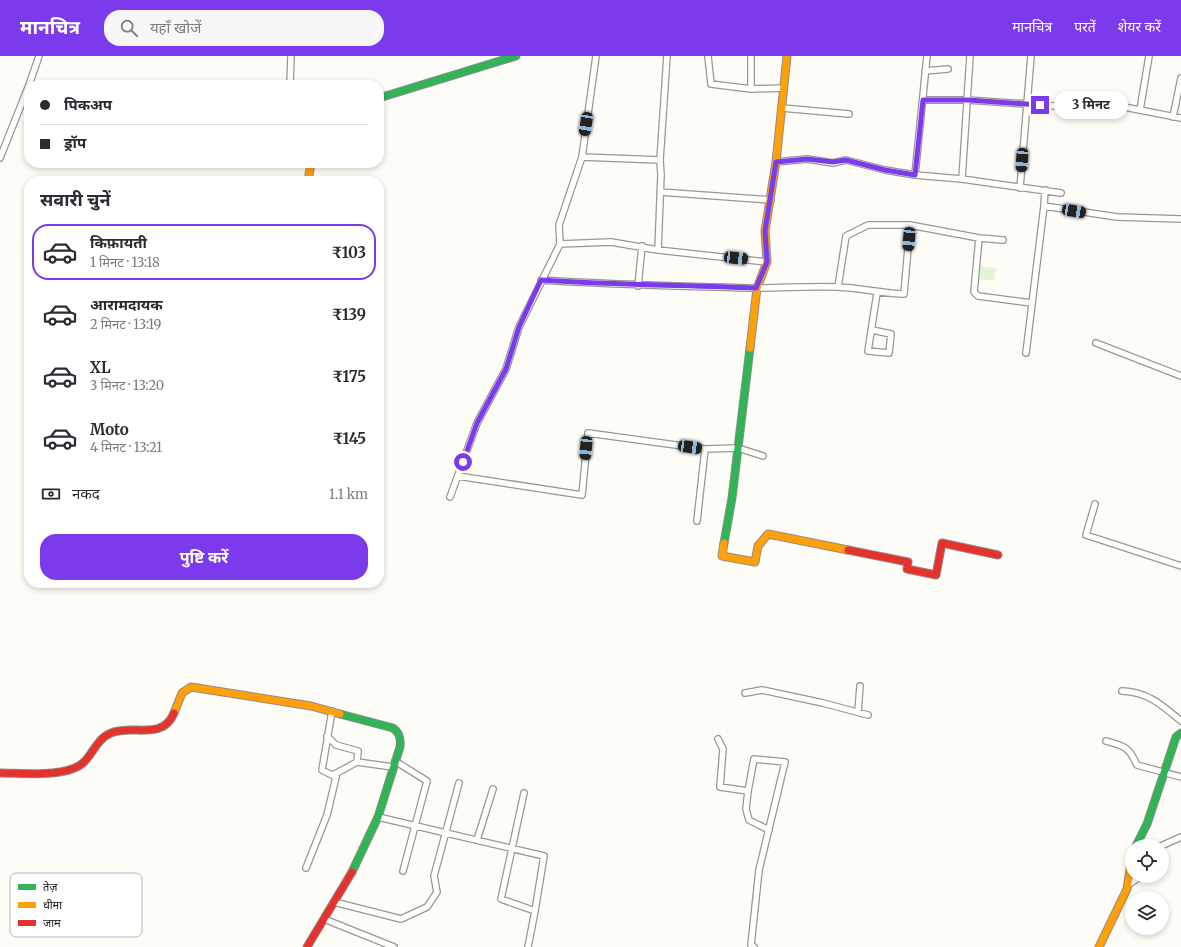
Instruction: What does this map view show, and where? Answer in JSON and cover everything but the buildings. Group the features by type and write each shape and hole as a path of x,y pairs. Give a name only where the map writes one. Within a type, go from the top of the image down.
{"street":[{"path":"31,80 39,56"},
{"path":"290,80 291,56"},
{"path":"384,96 516,56"},
{"path":"450,497 477,423 506,369 519,327 560,244 559,225 582,157 596,56"},
{"path":"658,250 660,160 667,56"},
{"path":"708,56 710,84 751,89 784,88"},
{"path":"751,56 751,89"},
{"path":"787,56 776,162 765,231 767,262 756,288 732,498 722,556 755,562 755,553 759,541 768,534 908,562 907,569 936,575 942,543 998,555"},
{"path":"915,175 927,56"},
{"path":"962,179 970,56"},
{"path":"1020,188 1030,56"},
{"path":"1140,110 1149,56"},
{"path":"925,72 948,69"},
{"path":"1173,117 1181,78"},
{"path":"0,158 24,98"},
{"path":"923,100 968,100 1055,106"},
{"path":"1109,104 1181,118"},
{"path":"782,108 849,114"},
{"path":"582,157 660,160"},
{"path":"776,162 807,159 833,162 846,160 885,170 915,175 962,179 1060,193"},
{"path":"1026,353 1045,190"},
{"path":"660,192 771,200"},
{"path":"1044,206 1117,217 1181,219"},
{"path":"838,287 846,236 868,225 910,225 979,238 1003,240"},
{"path":"541,280 638,286 679,285 756,288 838,287 877,293 904,294 910,225"},
{"path":"979,238 974,292 978,296 1032,304"},
{"path":"560,244 611,242 642,246 658,250 767,262"},
{"path":"638,286 642,246"},
{"path":"872,330 891,334 889,353 868,351 877,293"},
{"path":"1096,343 1181,376"},
{"path":"458,476 582,495 588,433 704,449 738,448 763,456"},
{"path":"697,521 704,449"},
{"path":"1095,504 1086,535 1181,566"},
{"path":"858,712 860,686"},
{"path":"0,773 58,773 82,764 101,740 112,733 159,729 168,724 181,693 186,688 191,687 311,706 392,728 399,732 401,736 400,747 378,817 358,862 307,947"},
{"path":"745,693 762,690 823,703 868,715"},
{"path":"1122,691 1137,692 1151,698 1181,721"},
{"path":"306,868 327,815 336,777 322,770 332,711"},
{"path":"1140,839 1147,824 1163,772 1176,738 1181,733"},
{"path":"327,736 336,745 358,751 357,762"},
{"path":"718,739 723,749 720,787 748,791"},
{"path":"1106,741 1123,745 1131,752 1137,765 1181,777"},
{"path":"754,947 751,945 759,870 769,830 785,762 754,759 746,809 749,820 769,830"},
{"path":"332,775 357,762 394,764 427,780 403,871"},
{"path":"334,902 400,919 427,907 437,892 434,876 459,783"},
{"path":"478,840 492,789"},
{"path":"524,793 501,899 535,911"},
{"path":"378,817 544,856 528,947"},
{"path":"1169,842 1181,837"},
{"path":"1099,947 1122,903 1128,885 1131,883"},
{"path":"324,919 394,947"}],"green space":[{"path":"980,266 996,268 994,281 978,279"}],"traffic: fast":[{"path":"384,96 516,56"},
{"path":"724,543 732,498 750,348"},
{"path":"340,714 393,728 400,736 400,747 378,817 352,872"},
{"path":"1140,839 1147,824 1176,737 1181,733"}],"traffic: slow":[{"path":"750,348 757,288 767,262 765,231 776,162 787,56"},
{"path":"309,176 310,168"},
{"path":"724,543 722,556 755,562 758,546 768,534 848,550"},
{"path":"174,713 182,693 191,687 311,706 340,714"},
{"path":"1099,947 1127,889 1128,883"}],"traffic: jam":[{"path":"848,550 908,562 907,569 936,575 942,543 998,555"},
{"path":"0,773 44,774 56,773 77,767 84,762 106,735 120,731 147,730 163,727 169,722 174,713"},
{"path":"307,947 352,872"}],"route":[{"path":"463,462 477,423 506,369 519,327 541,280 638,286 679,285 756,288 767,262 765,231 776,162 807,159 833,162 846,160 885,170 915,175 923,100 968,100 1040,105"}]}
